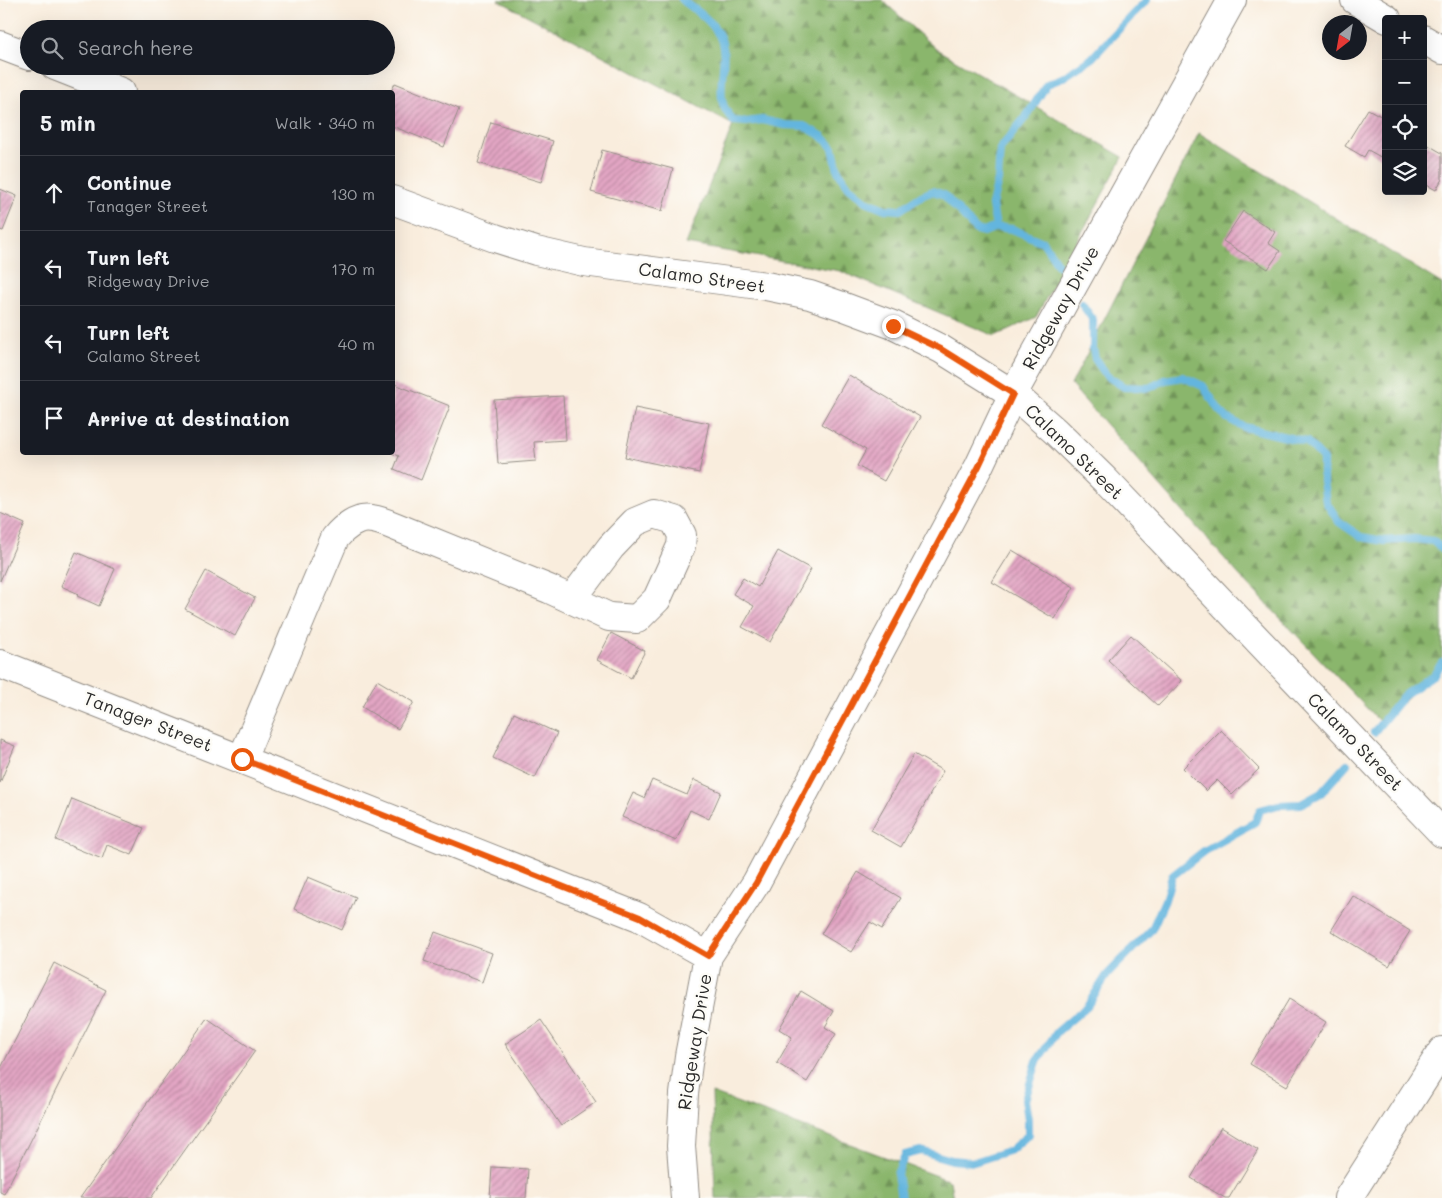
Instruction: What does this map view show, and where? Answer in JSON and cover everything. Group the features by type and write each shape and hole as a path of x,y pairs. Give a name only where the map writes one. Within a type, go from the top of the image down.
{"street":[{"name":"Ridgeway Drive","path":"685,1198 681,1146 684,1094 689,1056 708,956 756,883 979,466 1013,394 1232,0"},
{"path":"1355,0 1382,16"},
{"path":"1427,41 1442,50"},
{"path":"0,45 20,53"},
{"path":"78,75 116,90"},
{"name":"Calamo Street","path":"395,201 495,238 584,262 766,286 810,295 893,326 941,349 1013,394 1055,431 1442,833"},
{"path":"242,759 335,538 354,521 370,518 394,526 572,599"},
{"name":"Tanager Street","path":"0,664 640,917 708,956"},
{"path":"1348,1198 1442,1051"}],"green space":[{"path":"498,0 882,0 936,49 1123,157 1036,317 995,336 840,271 686,244 733,125"},
{"path":"1199,133 1442,284 1442,664 1381,723 1240,576 1071,385"},
{"path":"712,1093 950,1181 953,1198 715,1198"}],"building":[{"path":"395,83 459,109 444,147 395,127 395,90 392,90"},
{"path":"1368,109 1382,117 1382,158 1368,150 1364,157 1345,146"},
{"path":"491,122 553,141 541,182 478,163"},
{"path":"1427,144 1442,153 1442,179 1436,190 1427,185"},
{"path":"602,150 673,169 662,211 591,192"},
{"path":"0,189 17,196 3,231 0,230"},
{"path":"1243,211 1275,232 1268,243 1280,251 1268,269 1223,241"},
{"path":"849,375 920,417 884,481 857,466 866,450 821,424"},
{"path":"395,384 450,406 421,480 394,469 399,456 395,454"},
{"path":"563,396 566,440 534,442 536,461 498,464 494,400"},
{"path":"635,408 709,423 699,473 625,457"},
{"path":"0,513 25,524 0,581"},
{"path":"1012,550 1074,587 1055,619 992,582"},
{"path":"778,551 811,569 770,642 742,627 754,606 733,594 743,578 758,587"},
{"path":"76,552 115,569 99,606 61,586"},
{"path":"206,571 255,598 235,636 185,609"},
{"path":"611,633 645,651 631,678 597,660"},
{"path":"1131,635 1182,681 1158,706 1108,660"},
{"path":"377,680 414,702 398,729 362,707"},
{"path":"514,713 557,733 535,778 493,758"},
{"path":"1221,730 1259,769 1232,795 1217,780 1206,791 1183,768"},
{"path":"0,740 15,746 0,783"},
{"path":"914,754 943,771 901,847 871,830"},
{"path":"652,780 687,795 694,780 721,792 709,819 690,810 676,841 622,817 633,793 644,798"},
{"path":"72,799 144,828 132,855 107,845 102,859 56,840"},
{"path":"858,872 901,898 882,929 870,922 851,952 821,934"},
{"path":"308,877 356,897 342,930 294,909"},
{"path":"1353,896 1410,931 1389,966 1331,931"},
{"path":"435,932 492,953 482,982 424,961"},
{"path":"54,963 106,990 4,1194 0,1192 0,1070"},
{"path":"801,991 834,1011 825,1027 836,1034 807,1082 777,1063 792,1037 779,1029"},
{"path":"1289,999 1326,1022 1287,1086 1250,1064"},
{"path":"207,1018 255,1051 151,1198 80,1198"},
{"path":"541,1020 596,1102 561,1126 505,1044"},
{"path":"1221,1127 1258,1150 1229,1198 1225,1198 1191,1178"},
{"path":"492,1167 528,1169 526,1198 490,1198"}],"waterway":[{"path":"682,0 707,20 719,35 724,60 722,96 724,107 733,121 762,120 785,125 804,126 822,136 833,148 838,171 849,187 866,201 885,209 900,210 921,196 933,191 944,195 976,230 984,232 996,227 1012,229 1043,242 1059,266"},
{"path":"996,227 992,205 998,180 1000,149 1028,114 1047,84 1062,78 1092,58 1147,0"},
{"path":"1082,304 1093,320 1095,359 1107,376 1124,387 1149,388 1165,380 1183,377 1203,386 1219,410 1227,418 1244,427 1307,442 1323,459 1323,481 1326,502 1339,522 1361,537 1384,541 1414,539 1433,541 1442,549"},
{"path":"1374,732 1404,695 1433,675 1442,663"},
{"path":"901,1198 897,1174 905,1155 921,1151 952,1160 974,1162 1011,1150 1028,1135 1025,1100 1037,1061 1057,1032 1087,1006 1107,975 1152,929 1165,900 1172,876 1204,851 1255,822 1260,810 1278,805 1301,804 1321,793 1347,764"}],"route":[{"path":"242,759 640,917 708,956 756,883 979,466 1013,394 941,349 893,326"}]}
